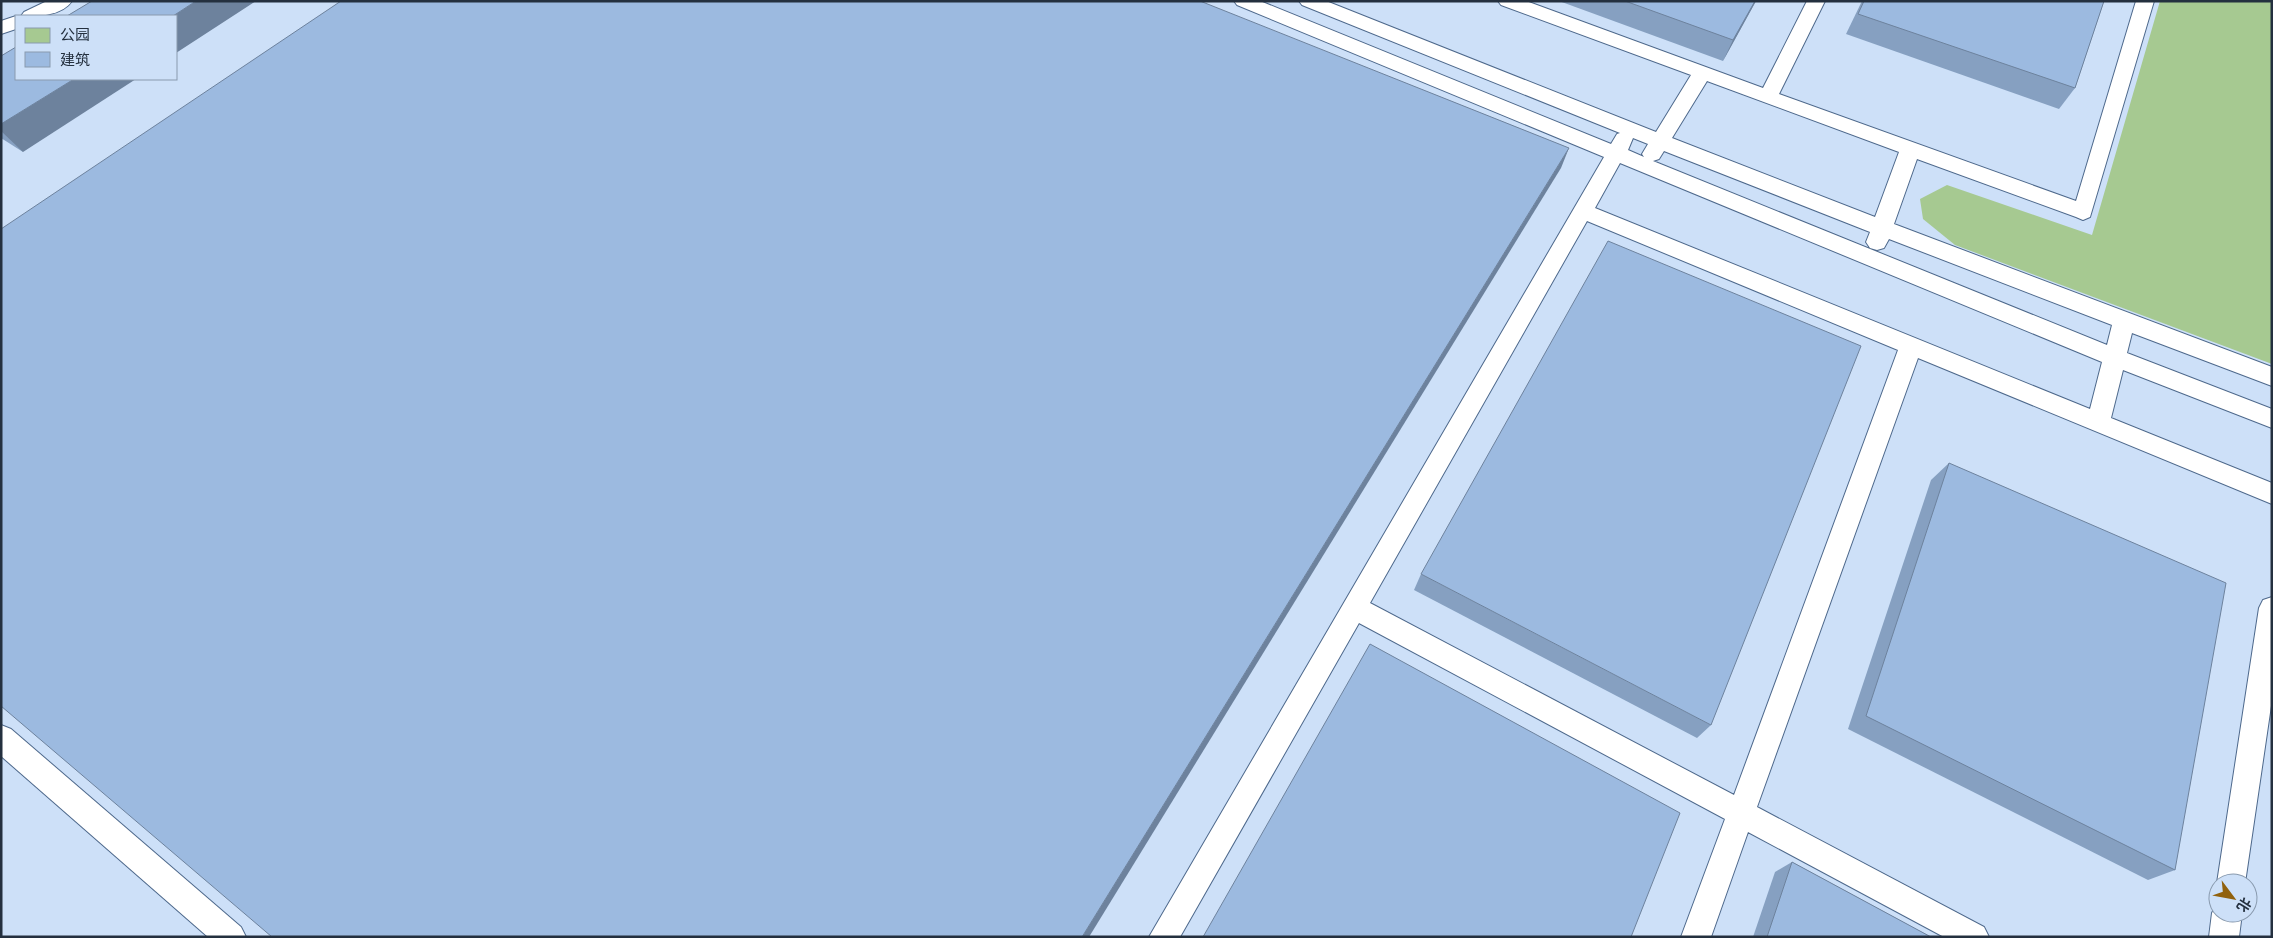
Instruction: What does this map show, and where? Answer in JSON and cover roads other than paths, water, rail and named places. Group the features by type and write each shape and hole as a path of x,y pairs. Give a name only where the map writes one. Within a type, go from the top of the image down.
{"lane":[{"path":"32,15 63,1"},
{"path":"1243,1 2115,357 2272,419"},
{"path":"1308,1 1882,228 2272,377"},
{"path":"1507,1 2083,212 2145,1"},
{"path":"1768,97 1816,1"},
{"path":"1,28 15,22"},
{"path":"1645,164 1702,73"},
{"path":"1164,937 1630,129"},
{"path":"1872,257 1910,149"},
{"path":"1583,211 2272,494"},
{"path":"2098,423 2124,321"},
{"path":"1696,937 1911,346"},
{"path":"1354,608 1974,937"},
{"path":"2232,873 2272,608"},
{"path":"1,738 231,937"},
{"path":"2224,937 2226,923"}]}
